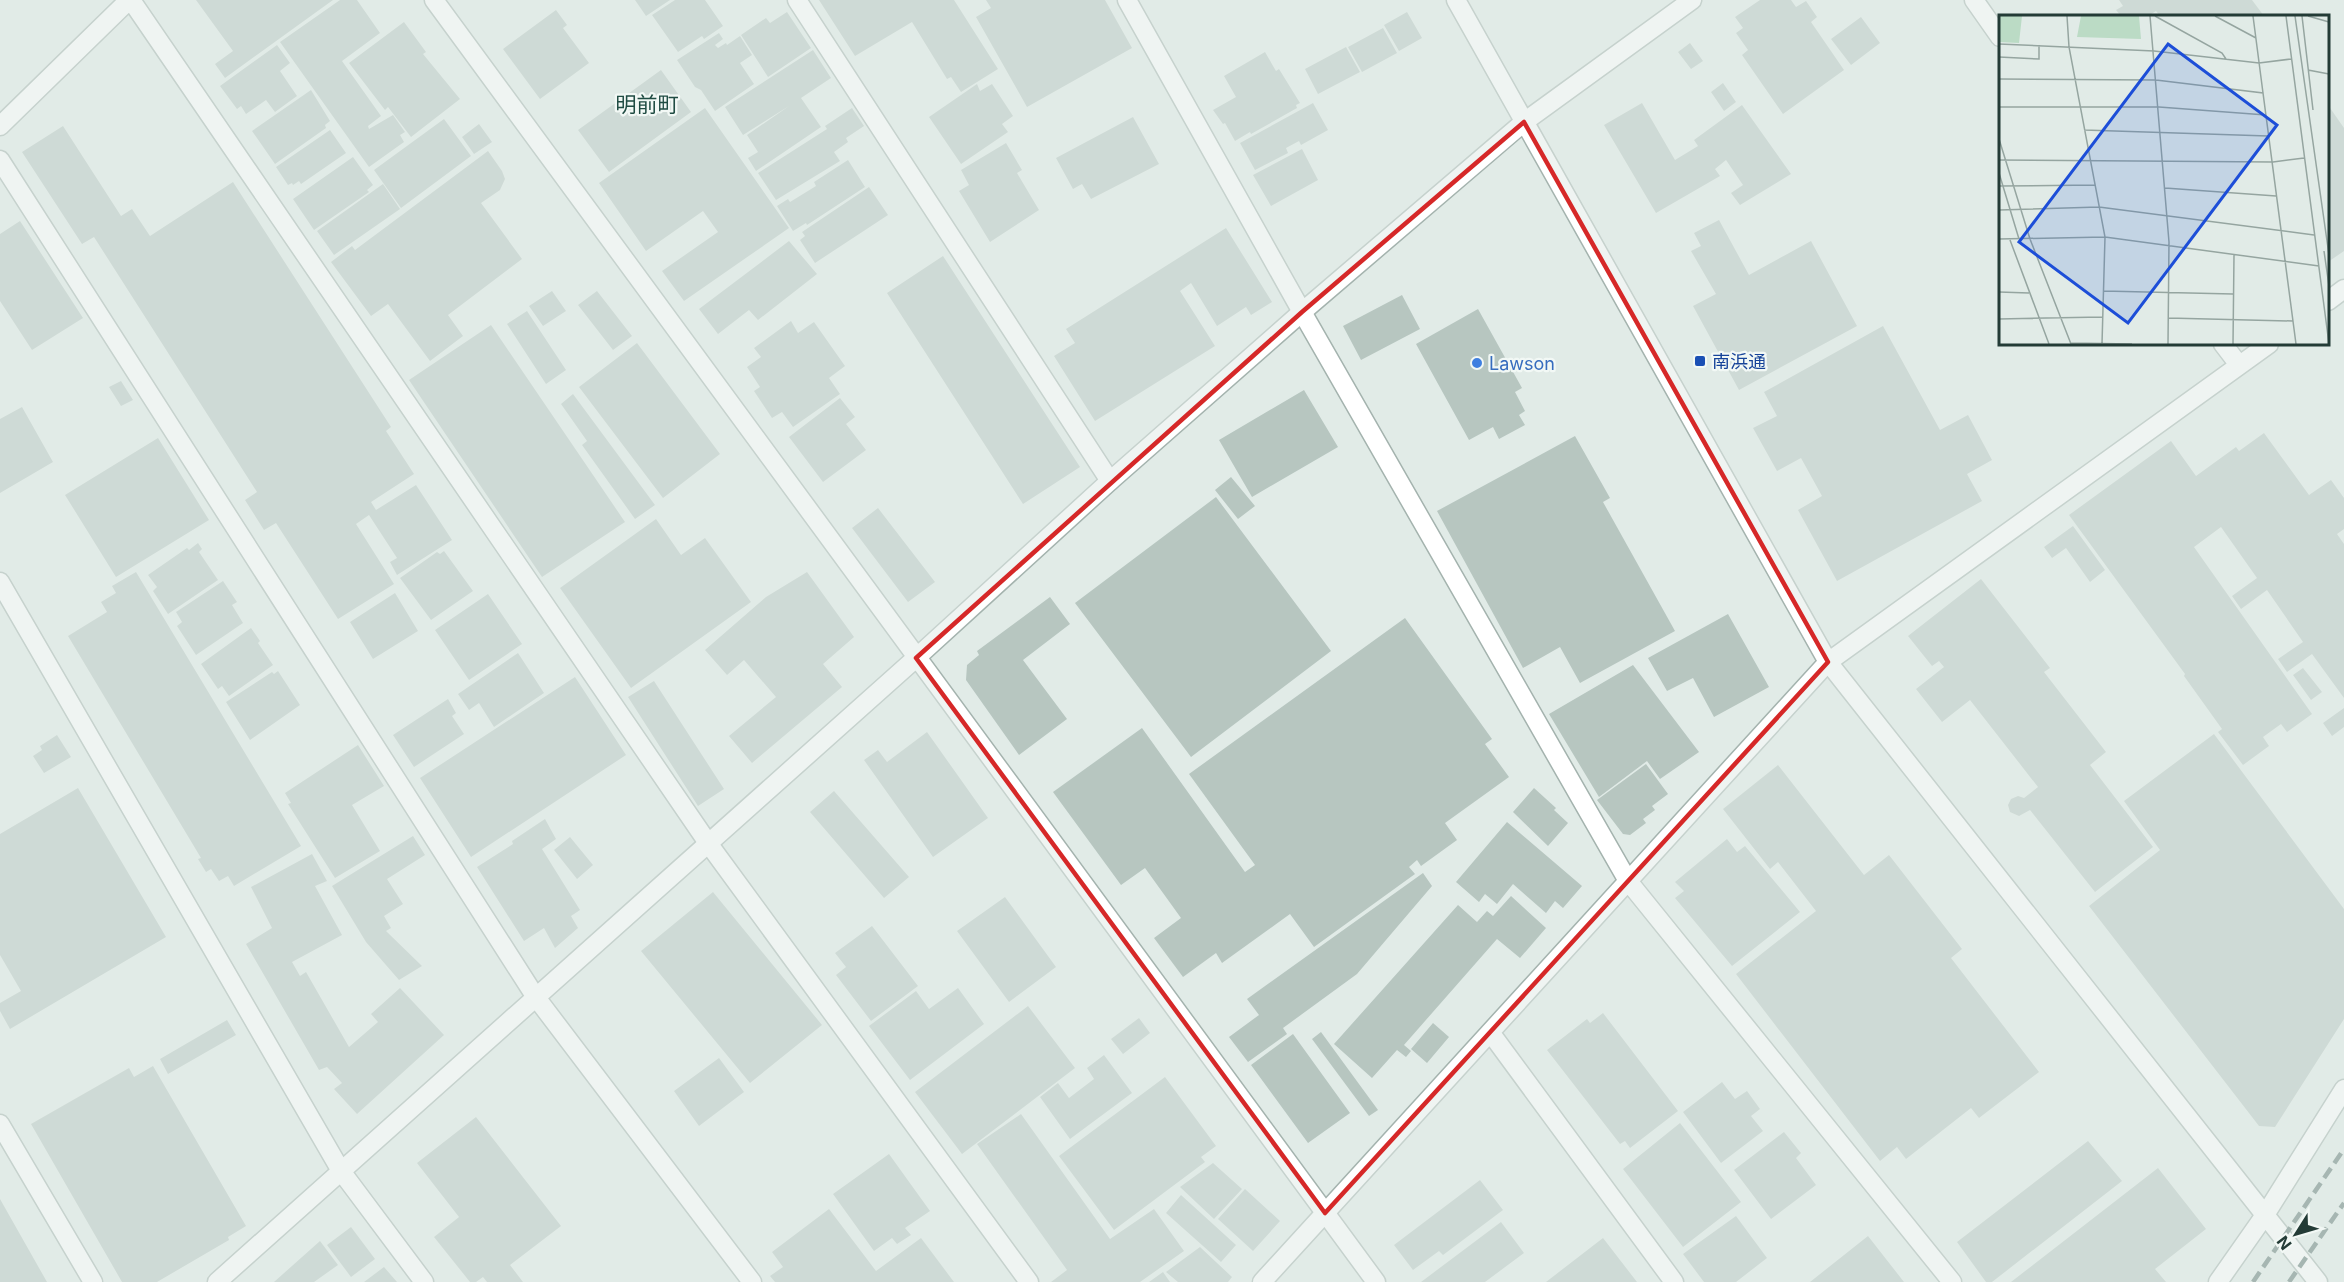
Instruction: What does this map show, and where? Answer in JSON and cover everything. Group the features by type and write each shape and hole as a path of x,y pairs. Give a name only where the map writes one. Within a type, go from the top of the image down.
{"street":[{"path":"0,126 130,0 708,843 1029,1282"},
{"path":"434,0 1376,1282"},
{"path":"796,0 1110,481"},
{"path":"1127,0 1302,312 1628,881 1952,1282"},
{"path":"1456,0 1828,662 2318,1282"},
{"path":"218,1282 535,996 916,658 1110,481 1302,312 1524,122 1692,0"},
{"path":"1974,0 1999,34"},
{"path":"0,160 535,996 752,1282"},
{"path":"2329,300 2344,289"},
{"path":"2224,345 2239,365"},
{"path":"1262,1282 1828,662 2268,345"},
{"path":"0,582 341,1171 424,1282"},
{"path":"1490,1032 1674,1282"},
{"path":"2218,1282 2265,1215 2344,1089"},
{"path":"0,1124 93,1282"}],"highlighted area":[{"path":"1524,122 1828,662 1325,1213 916,658 1302,312"}],"building":[{"path":"196,0 333,0 225,78 215,64 233,51"},
{"path":"340,0 357,0 380,33 342,61 381,116 368,126 369,129 393,115 405,132 400,135 404,142 369,167 280,42"},
{"path":"635,0 670,0 646,16"},
{"path":"675,0 705,0 723,26 704,39 702,36 678,52 652,15"},
{"path":"819,0 954,0 998,69 961,92 951,77 947,79 912,22 855,56"},
{"path":"986,0 1105,0 1132,48 1027,107 976,17 991,8"},
{"path":"1760,0 1791,0 1796,7 1806,1 1817,17 1811,22 1844,70 1783,114 1742,55 1748,50 1736,33 1743,28 1735,17"},
{"path":"2119,0 2252,0 2263,15 2159,15 2156,11 2150,15 2120,15 2116,10 2123,6"},
{"path":"556,10 567,25 563,28 589,63 540,99 503,49"},
{"path":"787,12 811,48 768,77 741,35 766,18 770,23"},
{"path":"1407,12 1422,38 1399,51 1384,25"},
{"path":"1861,17 1880,43 1851,65 1831,39"},
{"path":"404,22 426,52 423,54 460,99 411,137 388,107 385,110 349,63"},
{"path":"1383,28 1397,53 1362,72 1348,47"},
{"path":"719,33 723,39 715,45 718,48 740,36 752,55 740,63 754,84 715,111 677,60"},
{"path":"1690,43 1703,61 1691,69 1678,52"},
{"path":"277,45 290,63 280,71 297,96 275,112 266,100 246,114 241,106 237,109 220,86"},
{"path":"1346,47 1360,72 1318,94 1305,69"},
{"path":"813,50 831,78 801,98 821,127 756,171 748,158 758,152 747,135 789,106 743,135 725,107"},
{"path":"1265,52 1276,71 1279,69 1300,103 1296,105 1297,108 1235,141 1225,123 1223,124 1213,110 1236,97 1224,76"},
{"path":"661,70 691,112 609,172 578,130"},
{"path":"1723,83 1736,102 1724,111 1711,92"},
{"path":"977,84 980,91 992,84 1013,116 1002,124 1008,132 961,164 929,117"},
{"path":"311,90 330,121 325,125 326,128 275,164 252,131"},
{"path":"1313,103 1328,130 1301,145 1299,141 1286,148 1288,153 1255,170 1240,143"},
{"path":"1642,103 1675,160 1698,146 1694,140 1742,105 1791,174 1740,205 1731,193 1743,185 1726,160 1715,169 1720,176 1656,213 1604,125"},
{"path":"2329,106 2344,128 2344,251 2329,261"},
{"path":"705,108 789,228 684,301 662,271 718,232 703,211 646,251 599,183"},
{"path":"852,108 864,126 846,138 848,142 834,152 840,161 776,200 758,173 827,129 825,126"},
{"path":"1133,117 1159,164 1091,199 1082,184 1073,189 1056,158"},
{"path":"444,119 471,156 401,208 374,170"},
{"path":"479,124 492,142 474,154 462,137"},
{"path":"63,126 121,216 132,209 150,236 233,182 391,427 386,431 414,474 371,502 376,510 416,485 452,540 397,575 390,562 397,558 369,515 356,524 394,584 338,619 276,523 264,530 245,500 257,492 94,237 82,244 22,152"},
{"path":"330,130 346,153 301,184 299,181 288,185 276,167"},
{"path":"1006,143 1022,170 1017,173 1039,210 990,242 959,191 969,185 961,170"},
{"path":"1302,149 1318,180 1271,206 1253,175"},
{"path":"488,151 505,179 500,190 481,203 522,259 448,315 463,336 430,361 388,304 371,316 331,262 352,246 355,250"},
{"path":"353,157 373,185 367,190 369,192 314,230 293,199"},
{"path":"848,160 865,187 807,225 806,223 793,231 777,206 788,199 790,202 816,186 814,182"},
{"path":"383,184 400,209 334,255 317,231"},
{"path":"869,187 888,215 815,263 800,240 805,236 802,232"},
{"path":"1719,220 1749,275 1811,241 1857,326 1739,390 1693,306 1716,294 1691,251 1701,246 1694,233"},
{"path":"20,221 83,318 32,350 0,301 0,234"},
{"path":"1226,228 1272,302 1251,315 1246,307 1217,326 1191,283 1180,291 1215,346 1095,421 1054,356 1075,343 1066,329"},
{"path":"789,241 817,274 758,320 749,310 718,334 699,309"},
{"path":"943,256 1080,467 1023,504 887,293"},
{"path":"552,291 566,311 543,326 529,306"},
{"path":"597,291 632,336 613,350 578,305"},
{"path":"1402,295 1420,329 1361,360 1343,326"},
{"path":"1478,309 1522,388 1515,392 1525,411 1519,415 1525,425 1499,439 1493,427 1469,440 1416,344"},
{"path":"527,311 566,370 546,384 507,324"},
{"path":"791,321 798,333 814,322 845,366 829,378 840,394 793,427 782,412 772,418 754,391 760,387 747,367 761,357 754,348"},
{"path":"491,325 625,522 542,577 409,380"},
{"path":"1883,326 1940,430 1968,415 1992,460 1967,474 1982,501 1837,581 1798,510 1822,496 1801,458 1777,471 1753,428 1777,416 1764,392"},
{"path":"637,343 720,454 663,498 579,387"},
{"path":"121,381 133,400 121,406 109,387"},
{"path":"1304,390 1338,447 1252,497 1219,440"},
{"path":"573,394 655,505 635,519 582,445 587,441 561,404"},
{"path":"840,398 855,417 846,424 866,450 823,482 789,437"},
{"path":"22,407 53,462 0,493 0,419"},
{"path":"2264,433 2309,495 2331,480 2344,498 2344,529 2337,534 2344,544 2344,698 2312,654 2287,672 2278,659 2303,642 2267,590 2241,609 2232,596 2257,578 2221,527 2194,547 2312,714 2287,732 2281,724 2263,737 2269,746 2243,765 2218,732 2222,729 2184,676 2185,674 2069,515 2171,441 2196,476 2236,447 2239,451"},
{"path":"1575,436 1610,498 1603,502 1675,631 1580,683 1560,647 1523,668 1437,511"},
{"path":"158,438 209,520 116,577 65,495"},
{"path":"1231,477 1255,506 1238,519 1215,490"},
{"path":"1216,497 1331,651 1191,757 1075,603"},
{"path":"878,508 935,582 908,602 852,528"},
{"path":"656,519 681,555 705,538 751,602 631,688 560,588"},
{"path":"2073,526 2105,570 2090,582 2066,548 2052,558 2044,547"},
{"path":"198,543 202,549 199,552 218,580 168,614 153,591 157,587 148,575"},
{"path":"444,551 473,591 431,620 400,578 437,552 440,554"},
{"path":"136,572 301,846 234,886 228,876 219,881 211,869 206,872 198,859 201,858 68,636 107,612 101,602 116,593 112,586"},
{"path":"807,572 854,637 823,664 842,687 752,763 729,736 776,697 744,660 727,675 705,650 766,597"},
{"path":"1981,579 2050,668 2044,672 2106,752 2090,765 2153,847 2095,892 2030,810 2019,816 2010,812 2008,805 2011,799 2018,796 2024,798 2038,787 1970,700 1942,722 1916,689 1944,667 1939,661 1932,666 1908,636"},
{"path":"223,581 237,602 232,605 243,623 196,655 177,626 182,622 176,612"},
{"path":"395,593 418,631 373,659 350,622"},
{"path":"488,594 522,644 469,680 435,630"},
{"path":"1050,597 1070,624 1023,660 1067,719 1019,755 966,680 967,665 979,655 977,651"},
{"path":"1728,614 1769,687 1714,717 1693,678 1667,691 1648,658"},
{"path":"1405,618 1492,739 1485,744 1509,777 1445,823 1457,840 1421,866 1417,860 1409,867 1415,874 1314,947 1290,914 1222,963 1216,953 1183,977 1154,938 1181,918 1145,868 1121,885 1053,792 1142,728 1245,872 1255,865 1189,774"},
{"path":"251,628 273,665 229,696 222,686 218,689 201,664"},
{"path":"518,653 544,693 494,727 479,703 469,710 458,694"},
{"path":"1633,665 1699,752 1660,779 1647,761 1599,797 1549,714"},
{"path":"2303,668 2322,692 2311,700 2293,675"},
{"path":"278,671 300,705 250,740 226,702 272,672 274,674"},
{"path":"575,677 626,755 471,857 420,778"},
{"path":"654,681 724,789 698,806 628,697"},
{"path":"448,699 456,713 452,716 464,734 414,767 393,735"},
{"path":"2344,708 2344,727 2332,736 2323,723"},
{"path":"927,732 988,818 933,857 864,760 878,750 887,762"},
{"path":"2214,734 2344,909 2344,1019 2275,1127 2259,1126 2089,906 2160,850 2124,801"},
{"path":"57,735 71,757 44,773 33,756 42,750 40,746"},
{"path":"358,745 384,786 352,805 380,851 335,878 288,804 291,803 285,793"},
{"path":"1646,764 1668,794 1652,806 1655,810 1643,819 1646,823 1630,835 1623,834 1597,800"},
{"path":"1778,765 1864,875 1889,855 1962,949 1951,958 2039,1072 1979,1118 1971,1108 1906,1159 1897,1147 1880,1161 1736,974 1816,911 1778,862 1770,869 1723,809"},
{"path":"78,788 166,937 10,1029 0,1011 0,1003 21,991 0,955 0,834"},
{"path":"1534,788 1556,808 1554,810 1568,823 1548,846 1513,812"},
{"path":"834,791 909,877 884,898 810,812"},
{"path":"545,819 556,839 542,849 580,910 571,916 578,928 555,948 544,928 524,941 477,867 513,844 512,841"},
{"path":"1507,822 1582,886 1563,908 1555,901 1546,913 1513,884 1497,904 1485,894 1479,902 1456,882"},
{"path":"413,836 425,855 387,879 403,904 384,916 391,928 386,931 422,966 399,980 366,942 332,886"},
{"path":"570,837 593,865 577,879 554,850"},
{"path":"1727,839 1737,852 1745,846 1800,912 1732,966 1675,898 1684,891 1675,882"},
{"path":"312,854 327,881 315,886 342,935 292,962 300,976 306,972 349,1047 378,1022 371,1014 400,988 444,1035 357,1114 334,1089 342,1083 327,1067 319,1070 246,944 272,928 251,887"},
{"path":"1423,873 1432,886 1357,974 1283,1028 1287,1034 1248,1062 1229,1037 1259,1015 1247,999"},
{"path":"713,892 822,1025 750,1083 641,951"},
{"path":"1511,896 1546,928 1520,958 1497,939 1404,1045 1411,1051 1406,1057 1397,1050 1372,1078 1334,1044 1458,905 1477,922 1487,911 1493,916"},
{"path":"1005,897 1056,967 1009,1002 957,931"},
{"path":"872,926 918,986 871,1021 836,975 846,967 835,953"},
{"path":"958,988 984,1024 910,1080 869,1026 916,991 929,1009"},
{"path":"1028,1006 1075,1068 962,1154 915,1092"},
{"path":"1603,1013 1678,1111 1630,1148 1625,1141 1620,1144 1547,1050 1587,1019 1590,1023"},
{"path":"1139,1018 1150,1033 1123,1054 1111,1039"},
{"path":"227,1020 236,1035 168,1074 160,1059"},
{"path":"1433,1023 1449,1037 1427,1063 1411,1049"},
{"path":"1321,1032 1378,1110 1369,1116 1312,1039"},
{"path":"1293,1034 1350,1113 1308,1143 1251,1065"},
{"path":"1104,1055 1132,1093 1070,1139 1040,1097 1058,1083 1069,1098 1094,1079 1087,1068"},
{"path":"719,1058 744,1092 699,1126 674,1091"},
{"path":"153,1066 246,1226 228,1237 229,1240 157,1282 122,1282 31,1124 129,1068 134,1077"},
{"path":"1165,1077 1216,1146 1201,1157 1205,1162 1114,1230 1059,1156"},
{"path":"1722,1082 1735,1099 1747,1091 1760,1109 1751,1116 1763,1131 1721,1163 1683,1112"},
{"path":"1021,1114 1110,1239 1154,1209 1184,1251 1140,1282 1051,1282 1067,1270 977,1144"},
{"path":"476,1117 561,1226 510,1265 523,1282 487,1282 483,1277 476,1282 470,1282 434,1237 459,1217 417,1163"},
{"path":"1680,1123 1741,1202 1683,1247 1623,1169"},
{"path":"1784,1132 1801,1153 1796,1158 1816,1185 1771,1219 1734,1170"},
{"path":"2088,1141 2122,1181 1992,1282 1986,1282 1957,1242"},
{"path":"889,1154 930,1211 905,1228 911,1235 897,1244 892,1238 874,1251 833,1194"},
{"path":"1213,1163 1242,1189 1214,1219 1180,1187"},
{"path":"2158,1168 2206,1229 2155,1269 2166,1282 2011,1282"},
{"path":"1480,1180 1503,1210 1443,1255 1439,1251 1413,1270 1394,1245"},
{"path":"1245,1189 1280,1221 1253,1251 1218,1219"},
{"path":"1181,1195 1236,1245 1221,1262 1166,1213"},
{"path":"0,1199 47,1282 0,1282"},
{"path":"829,1209 876,1271 921,1238 954,1282 775,1282 770,1276 783,1267 772,1252"},
{"path":"1736,1216 1767,1258 1736,1282 1704,1282 1683,1254"},
{"path":"1501,1222 1524,1253 1485,1282 1421,1282"},
{"path":"351,1227 375,1259 351,1277 327,1245"},
{"path":"1868,1236 1904,1282 1810,1282"},
{"path":"1603,1238 1637,1282 1546,1282"},
{"path":"320,1241 338,1265 314,1282 274,1282"},
{"path":"1200,1247 1232,1277 1228,1282 1178,1282 1166,1272"},
{"path":"384,1267 397,1282 364,1282"},
{"path":"1163,1272 1170,1282 1149,1282"}],"railway":[{"path":"2253,1282 2344,1149"},
{"path":"2289,1282 2344,1203"}],"place":[{"name":"南浜通","path":"1700,361"},
{"name":"Lawson","path":"1477,363"}],"district":[{"name":"明前町","path":"647,104"}]}
